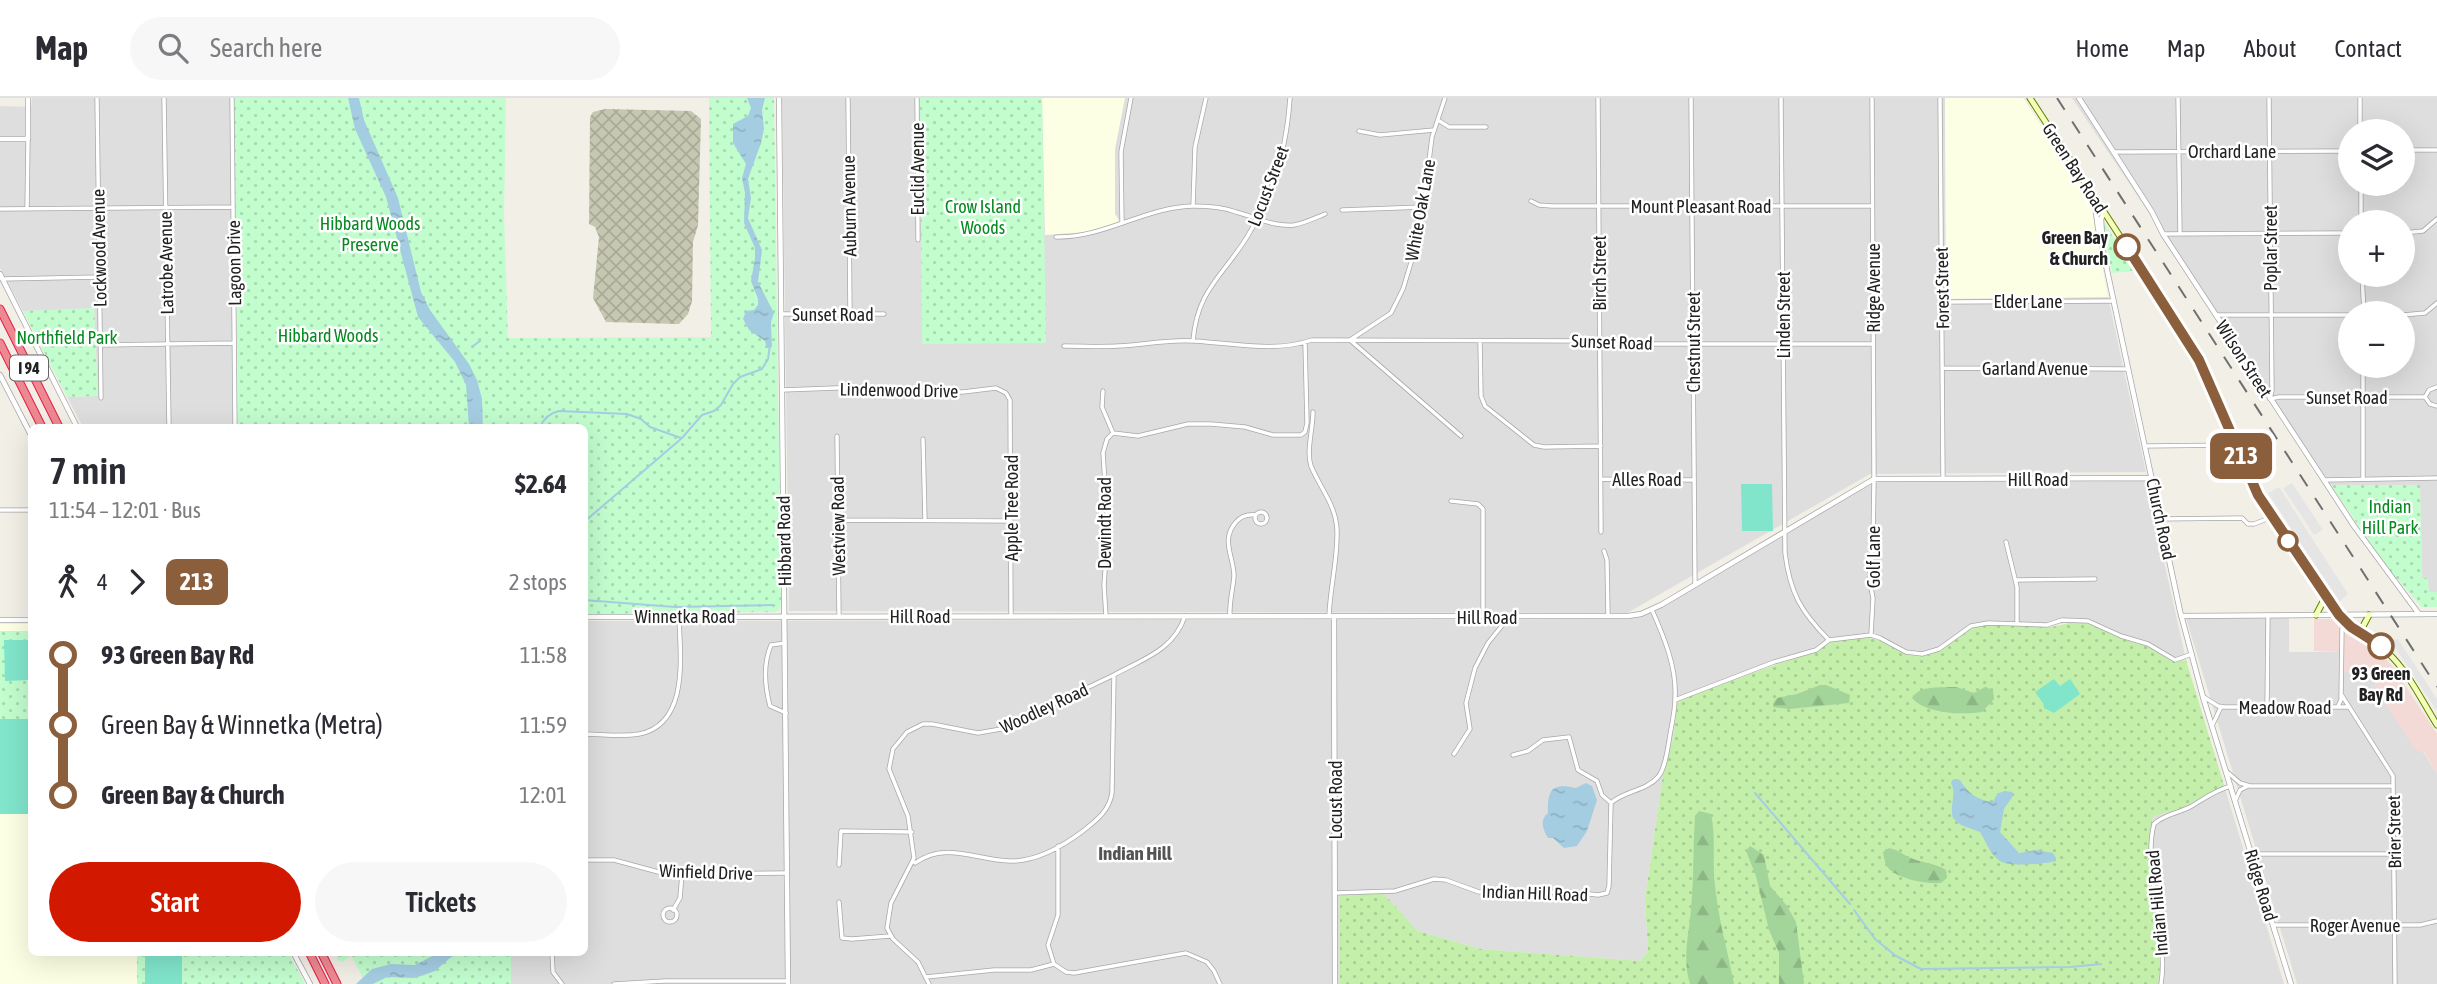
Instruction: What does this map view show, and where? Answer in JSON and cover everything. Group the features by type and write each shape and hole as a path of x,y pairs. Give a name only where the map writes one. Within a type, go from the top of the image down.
{"highway":[{"name":"I 94","path":"0,309 58,424"},
{"name":"I 94","path":"0,343 40,424"},
{"path":"311,956 325,984"},
{"path":"323,956 337,984"}],"main road":[{"name":"Green Bay Road","path":"2030,98 2188,341 2211,383 2258,495 2272,517 2339,615 2392,656 2437,725"},
{"path":"2316,615 2326,596"},
{"path":"2360,632 2369,615"}],"street":[{"path":"27,209 29,98"},
{"name":"Lockwood Avenue","path":"97,98 101,398"},
{"name":"Latrobe Avenue","path":"164,98 169,424"},
{"name":"Lagoon Drive","path":"232,98 235,424"},
{"name":"Hibbard Road","path":"779,98 788,982"},
{"name":"Auburn Avenue","path":"848,98 850,313"},
{"name":"Euclid Avenue","path":"917,98 918,240"},
{"path":"1122,223 1121,152 1131,98"},
{"path":"1193,206 1194,161 1206,98"},
{"name":"Locust Street","path":"1193,341 1195,319 1205,293 1242,246 1257,218 1282,155 1290,98"},
{"name":"White Oak Lane","path":"1350,341 1391,313 1404,289 1413,260 1423,207 1434,130 1445,98"},
{"name":"Birch Street","path":"1598,98 1601,532"},
{"name":"Chestnut Street","path":"1691,98 1695,585"},
{"name":"Linden Street","path":"1781,98 1784,532"},
{"name":"Ridge Avenue","path":"1872,98 1874,479"},
{"name":"Forest Street","path":"1940,98 1943,479"},
{"name":"Wilson Street","path":"2078,98 2162,233 2324,480 2380,564 2419,614"},
{"path":"2178,98 2180,233"},
{"name":"Poplar Street","path":"2269,98 2270,398"},
{"path":"2360,98 2360,119"},
{"path":"1438,120 1449,127 1486,127"},
{"path":"1359,131 1380,135 1434,130"},
{"path":"0,139 28,139"},
{"path":"2415,150 2437,150"},
{"name":"Orchard Lane","path":"2113,152 2338,151"},
{"name":"Church Road","path":"2094,197 2127,369 2181,616 2231,786"},
{"name":"Mount Pleasant Road","path":"1531,201 1552,206 1872,206"},
{"path":"1056,237 1086,234 1152,212 1193,206 1222,208 1272,224 1306,222 1325,214"},
{"path":"0,209 233,207"},
{"path":"1342,210 1423,207"},
{"name":"Church Road","path":"2103,249 2101,223 2104,213"},
{"path":"2415,232 2423,231 2437,219"},
{"path":"2162,233 2338,233"},
{"path":"75,424 1,276 99,277"},
{"name":"Elder Lane","path":"1942,302 2114,301"},
{"path":"2415,314 2425,313 2437,303"},
{"name":"Sunset Road","path":"781,314 884,314"},
{"path":"2215,315 2338,316"},
{"name":"Sunset Road","path":"1064,346 1119,346 1151,341 1193,341 1252,346 1312,340 1873,344"},
{"path":"1350,341 1461,436"},
{"path":"1480,341 1480,396 1489,409 1538,447 1601,446"},
{"path":"1103,391 1102,407 1112,433 1138,436 1188,424 1211,424 1245,427 1273,435 1301,435 1305,432 1307,423 1305,342"},
{"path":"100,345 234,343"},
{"name":"Garland Avenue","path":"1942,368 2127,369"},
{"path":"0,375 28,429"},
{"path":"2363,378 2363,480"},
{"name":"Lindenwood Drive","path":"782,390 863,387 915,392 963,392 996,388 1006,393 1010,400"},
{"path":"2437,387 2429,390 2425,397 2430,404 2437,406"},
{"name":"Sunset Road","path":"2270,398 2425,397"},
{"name":"Apple Tree Road","path":"1010,400 1011,616"},
{"path":"1313,412 1309,452 1311,464 1333,508 1337,529 1331,616"},
{"name":"Dewindt Road","path":"1106,616 1104,585 1108,529 1103,453 1112,433"},
{"name":"Westview Road","path":"837,436 839,616"},
{"path":"923,439 925,520"},
{"path":"2145,446 2236,445"},
{"name":"Hill Road","path":"785,616 1636,615 1652,610 1874,479 2152,478"},
{"path":"2324,480 2437,478"},
{"name":"Alles Road","path":"1601,479 1694,480"},
{"name":"Golf Lane","path":"1871,635 1873,598 1870,564 1874,479"},
{"path":"1451,501 1478,504 1483,509 1483,617"},
{"path":"0,510 28,510"},
{"path":"1230,616 1234,575 1228,537 1233,525 1240,518 1256,515"},
{"path":"2160,519 2242,518 2248,524 2255,524 2272,517"},
{"path":"838,520 1012,521"},
{"path":"1784,532 1788,573 1797,600 1810,621 1829,640"},
{"path":"2006,542 2016,580 2017,622"},
{"path":"1604,551 1607,556 1608,616"},
{"path":"2016,580 2095,579"},
{"path":"1513,755 1528,751 1543,740 1569,737 1578,770 1597,781 1602,795 1611,803 1622,794 1650,784 1659,776 1668,747 1675,700 1673,671 1652,610"},
{"path":"2181,616 2437,614"},
{"path":"2267,707 2268,615"},
{"name":"Winnetka Road","path":"588,617 785,616"},
{"name":"Woodley Road","path":"1114,675 1114,750 1110,802 1096,821 1058,846 1037,856 1016,861 941,852 913,864 912,832 905,806 889,769 893,748 907,732 928,724 969,732 985,733 1001,729 1154,654 1170,643 1185,616"},
{"name":"Locust Road","path":"1331,616 1335,984"},
{"path":"588,734 638,734 650,730 666,717 674,704 679,683 679,617"},
{"path":"1454,754 1470,729 1466,703 1475,668 1488,643 1509,617"},
{"path":"0,620 28,620"},
{"path":"1675,700 1774,662 1816,650 1829,640 1871,635 1906,652 1922,654 1939,649 1971,626 1988,623 2047,625 2062,620 2088,621 2148,644 2175,660 2192,654"},
{"name":"Brier Street","path":"2338,707 2342,694 2342,629 2346,623"},
{"path":"785,642 771,645 766,684 770,706 786,713"},
{"name":"Brier Street","path":"2342,694 2393,774 2395,984"},
{"name":"Meadow Road","path":"2203,697 2221,707 2349,707"},
{"name":"Meadow Road","path":"2212,726 2221,707"},
{"path":"2226,771 2240,783 2250,786 2393,786"},
{"name":"Indian Hill Road","path":"2161,984 2162,963 2152,845 2154,824 2231,786"},
{"name":"Ridge Road","path":"2231,786 2291,984"},
{"path":"2235,801 2240,790 2250,786"},
{"name":"Indian Hill Road","path":"1335,893 1400,890 1434,879 1446,880 1479,892 1572,892 1604,895 1609,886 1611,803"},
{"path":"839,865 841,831 912,832"},
{"path":"1058,846 1058,915 1048,945 1054,964 1066,972 1074,973 1186,953 1207,962 1220,984"},
{"path":"2251,854 2394,854"},
{"name":"Winfield Drive","path":"588,860 614,860 662,873 788,873"},
{"path":"913,864 891,903 887,923 890,936 912,956 929,984"},
{"path":"673,910 680,898 682,874"},
{"path":"839,902 842,937 852,939 890,936"},
{"name":"Roger Avenue","path":"2273,925 2420,925 2437,921"},
{"path":"295,956 310,984"},
{"path":"552,956 554,972 562,984"},
{"path":"926,977 1000,970 1031,971 1054,964"},
{"path":"614,984 664,981 788,982"}],"shaded area":[{"path":"32,98 230,98 233,424 81,424 67,397 98,396 94,309 23,311 0,268 0,106 31,107"},
{"path":"782,98 1945,98 1946,298 2108,297 2146,472 1870,474 1627,613 789,611"},
{"path":"1042,98 1125,98 1115,149 1115,214 1119,220 1116,223 1086,232 1045,235"},
{"path":"1945,98 2023,98 2090,199 2108,297 1946,299"},
{"path":"2072,98 2437,98 2437,592 2429,592 2422,579 2420,485 2331,485"},
{"path":"605,109 691,111 701,119 698,225 693,242 692,301 688,314 679,324 606,322 593,298 599,237 595,227 589,224 590,117 593,112"},
{"path":"2252,429 2270,470 2258,476 2240,435"},
{"path":"2146,481 2186,660 2173,662 2162,654 2087,623 2064,623 2048,627 2027,625 1922,656 1901,652 1881,640 1871,638 1833,642 1819,651 1778,663 1680,700 1677,703 1674,735 1663,775 1645,899 1648,952 1640,961 1481,949 1418,931 1382,892 1340,895 1340,984 511,984 511,956 588,956 588,621 1624,619 1658,609 1869,485 1879,482"},
{"path":"2292,483 2323,530 2314,535 2283,488"},
{"path":"2279,487 2348,594 2339,602 2268,493"},
{"path":"2186,618 2289,618 2289,652 2343,652 2375,676 2437,774 2437,984 2297,984"},
{"path":"2314,619 2334,619 2347,632 2381,653 2393,667 2437,734 2437,774 2424,752 2415,750 2375,687 2375,676 2372,673 2343,672 2342,652 2314,651"},
{"path":"0,624 28,624 28,956 137,956 137,984 0,984"},
{"path":"2398,639 2437,699 2437,711 2391,641"},
{"path":"2224,785 2284,984 2158,984 2160,967 2151,866 2152,819 2156,815 2178,810"}],"green space":[{"name":"Hibbard Woods Preserve","path":"234,98 506,98 504,214 508,338 711,337 709,98 774,98 779,610 588,614 588,424 238,424"},
{"name":"Crow Island Woods","path":"920,98 1042,98 1046,343 922,344"},
{"path":"2104,222 2134,271 2112,273"},
{"name":"Northfield Park","path":"94,308 98,396 67,397 23,311"},
{"path":"1741,484 1772,484 1773,531 1742,531"},
{"name":"Indian Hill Park","path":"2331,485 2420,485 2422,578 2428,578 2429,592 2437,592 2437,607 2422,607 2386,566"},
{"path":"2079,622 2094,625 2120,638 2152,648 2173,662 2186,660 2224,785 2178,810 2156,815 2152,819 2151,866 2160,967 2158,984 1340,984 1340,895 1382,892 1418,931 1481,949 1640,961 1648,952 1645,899 1663,775 1674,735 1677,703 1680,700 1814,652 1838,640 1874,639 1907,654 1922,656 1936,652 1966,631 1982,625 2047,627"},
{"path":"0,631 28,631 28,814 0,814"},
{"path":"4,640 28,640 28,680 5,681"},
{"path":"2054,679 2060,686 2070,679 2080,694 2054,713 2044,708 2035,692"},
{"path":"1820,685 1850,695 1849,703 1789,709 1773,707 1777,698"},
{"path":"1956,687 1974,693 1985,687 1993,690 1994,699 1982,712 1965,713 1935,710 1912,698 1923,690"},
{"path":"0,719 28,719 28,814 0,814"},
{"path":"1699,811 1711,814 1716,898 1734,984 1690,984 1686,956 1692,897 1695,816"},
{"path":"1750,846 1764,855 1770,886 1796,922 1804,984 1779,984 1779,953 1769,930 1756,876 1746,851"},
{"path":"1889,848 1946,870 1947,878 1941,883 1935,883 1900,876 1889,869 1886,863 1883,852"},
{"path":"137,956 290,956 305,984 137,984"},
{"path":"145,956 182,956 182,984 145,984"},
{"path":"338,956 350,956 343,962 337,960"},
{"path":"352,956 511,956 511,984 366,984"}],"water":[{"path":"348,98 359,98 364,120 398,198 421,292 477,380 482,399 483,424 469,424 466,385 455,362 418,317 386,197 355,129"},
{"path":"747,98 765,98 762,110 764,129 748,179 751,198 748,218 762,250 758,282 774,313 771,322 772,347 767,348 765,341 749,330 743,319 746,311 754,310 758,305 751,281 755,248 744,223 745,193 742,178 746,164 733,143 733,124 748,116 751,108"},
{"path":"1953,779 1960,780 1982,800 1993,802 1997,794 2012,792 2013,796 2004,809 2000,832 2019,853 2037,850 2053,853 2056,861 2019,864 2000,861 1980,832 1961,825 1953,818"},
{"path":"1586,783 1592,786 1597,800 1587,831 1577,846 1564,848 1553,838 1548,838 1543,828 1550,793 1557,787 1576,788"},
{"path":"432,956 452,956 435,971 414,978 387,977 373,984 356,984 372,969 391,964 415,965"}],"waterway":[{"path":"473,346 480,341"},
{"path":"588,519 682,438 702,415 721,405 740,377 762,369 768,359 770,345"},
{"path":"542,424 548,416 559,411 627,414 641,419 650,427 681,438"},
{"path":"588,600 675,607 772,605"},
{"path":"1755,793 1850,904"},
{"path":"1854,910 1875,939 1896,956 1921,969 2070,967 2101,964"}],"railway":[{"path":"2057,98 2437,687"}],"bus line":[{"name":"213","path":"2127,247 2199,360 2258,495 2277,526 2339,615 2351,627 2381,646"}],"place":[{"name":"Green Bay & Church","path":"2127,247"},
{"name":"93 Green Bay Rd","path":"2381,646"}],"district":[{"name":"Indian Hill","path":"1135,853"}],"park label":[{"name":"Hibbard Woods","path":"328,335"}]}
